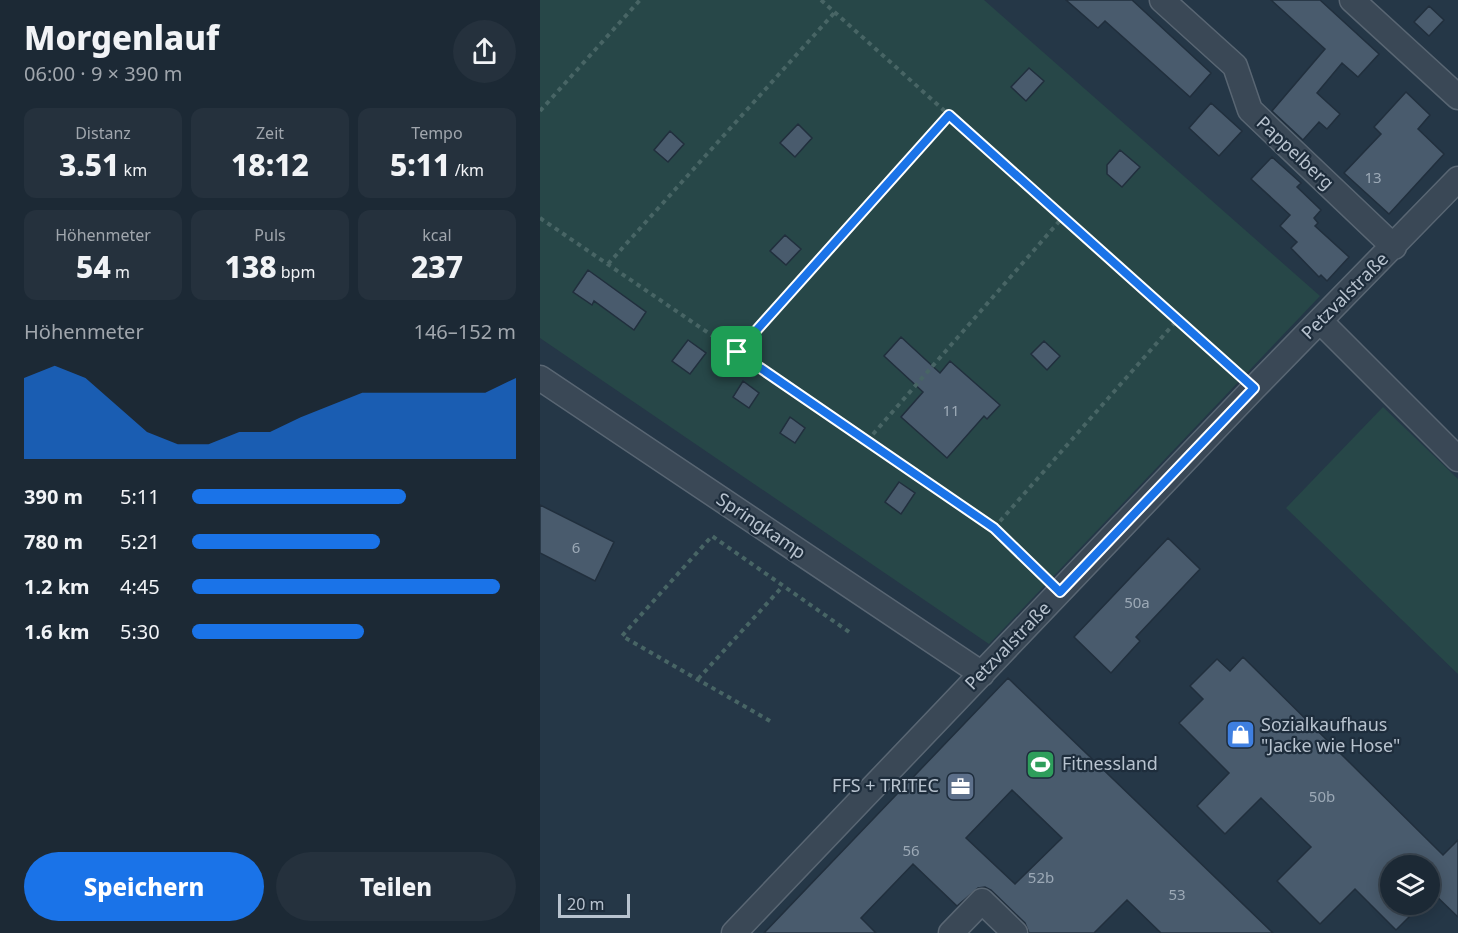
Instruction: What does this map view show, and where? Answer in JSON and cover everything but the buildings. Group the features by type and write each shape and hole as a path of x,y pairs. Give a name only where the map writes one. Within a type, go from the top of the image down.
{"street":[{"name":"Pappelberg","path":"1161,0 1235,66 1250,110 1394,247"},
{"path":"1352,0 1458,98"},
{"name":"Petzvalstraße","path":"734,933 1254,388 1458,179"},
{"path":"1320,321 1458,459"},
{"name":"Springkamp","path":"540,378 982,674"},
{"path":"951,933 982,901 1015,933"}],"path":[{"path":"540,111 640,0"},
{"path":"821,0 1254,388"},
{"path":"608,264 835,12"},
{"path":"737,352 949,115"},
{"path":"867,441 1063,217"},
{"path":"540,218 994,528 1060,592"},
{"path":"994,528 1178,319"},
{"path":"770,721 622,636 712,536 852,634"},
{"path":"698,680 783,586"}],"green space":[{"path":"540,0 984,0 1320,296 989,644 540,338"},
{"path":"1383,407 1458,479 1458,674 1286,508"}],"place":[{"name":"Sozialkaufhaus \"Jacke wie Hose\"","path":"1240,735"},
{"name":"Fitnessland","path":"1041,764"},
{"name":"FFS + TRITEC","path":"960,786"}],"route":[{"path":"949,115 1254,388 1060,592 994,528 737,352 949,115"}]}
